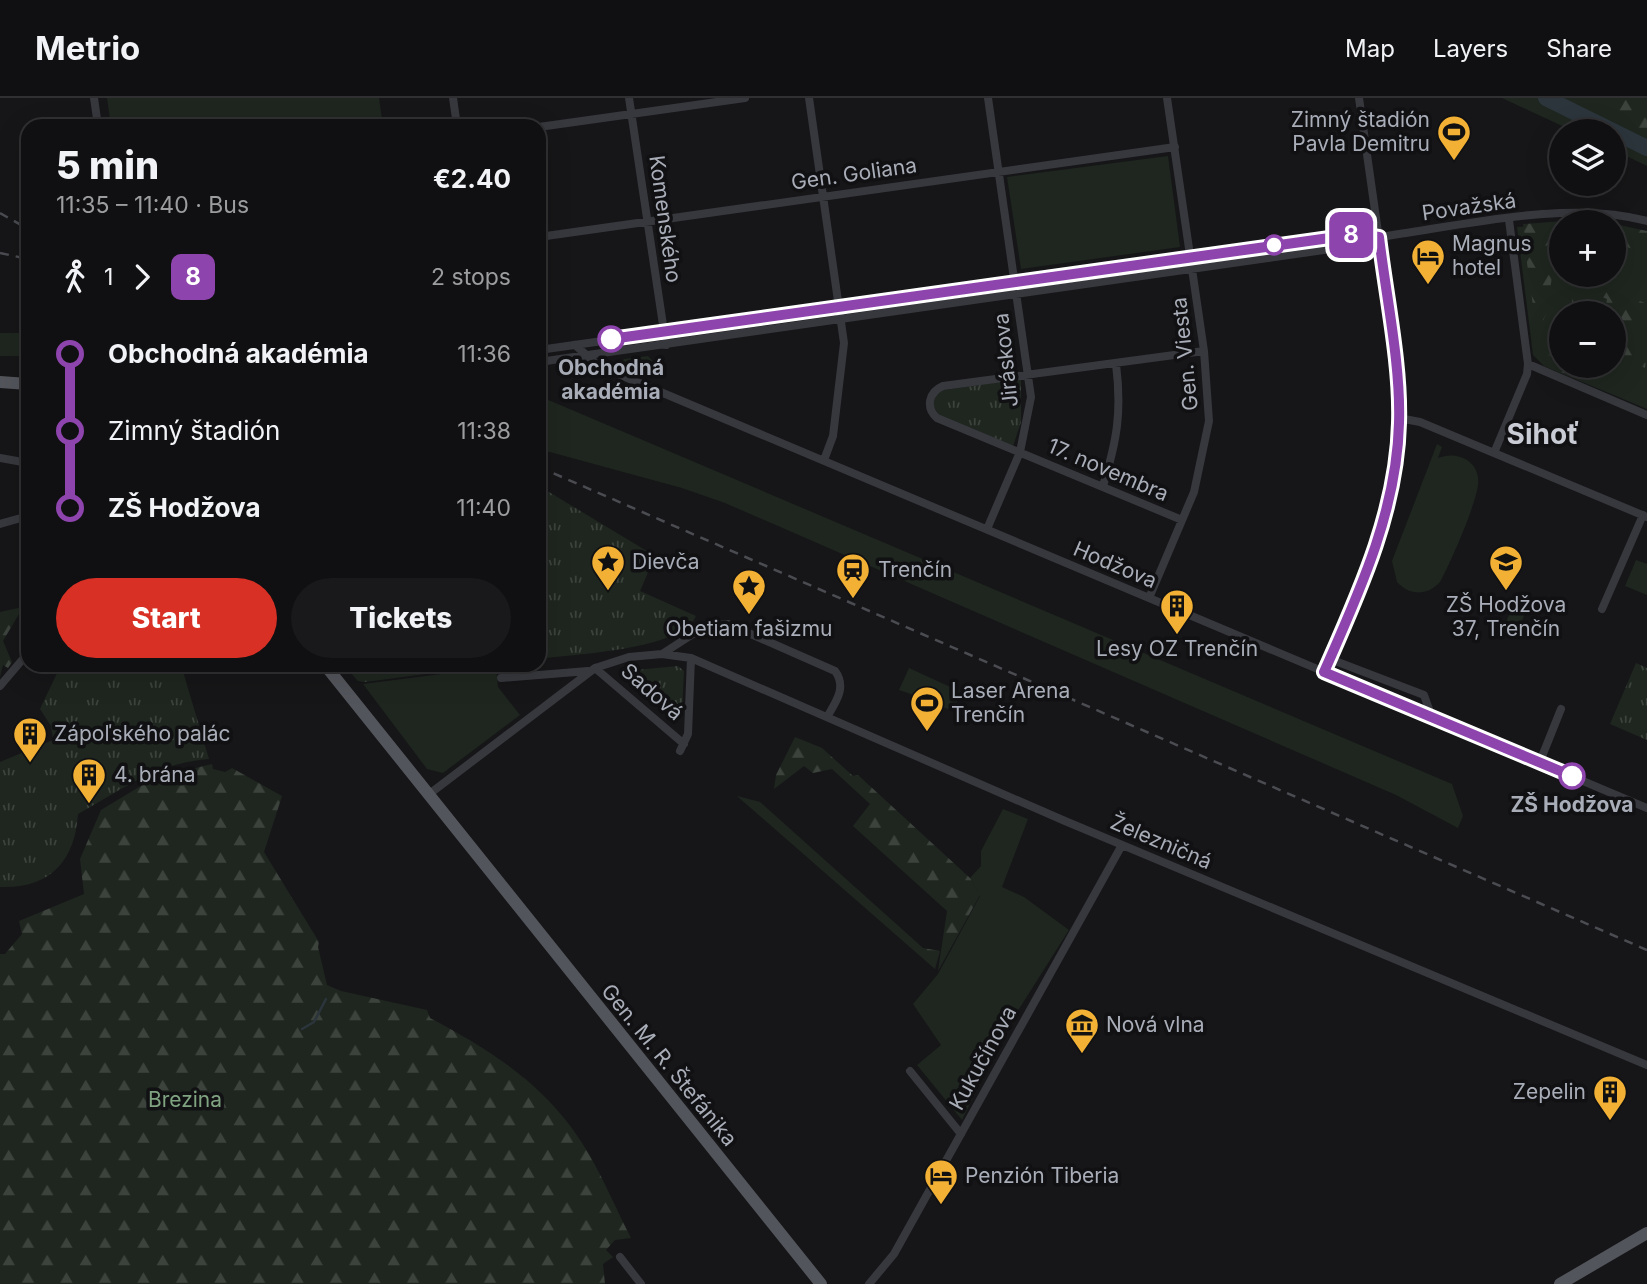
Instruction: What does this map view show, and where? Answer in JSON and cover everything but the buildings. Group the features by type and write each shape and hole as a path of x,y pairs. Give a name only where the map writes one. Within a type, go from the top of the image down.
{"main road":[{"path":"0,382 21,384"},
{"name":"Gen. M. R. Štefánika","path":"331,672 821,1284"},
{"path":"1560,1284 1647,1233"}],"street":[{"path":"94,98 97,119"},
{"path":"453,98 456,119"},
{"name":"Komenského","path":"629,98 666,345"},
{"path":"546,126 745,98"},
{"path":"809,98 844,343 833,436 824,460"},
{"name":"Jiráskova","path":"987,529 1020,452 1029,419 1028,375 988,98"},
{"name":"Gen. Viesta","path":"1149,598 1194,492 1207,441 1209,400 1193,269 1167,98"},
{"path":"1324,672 1363,581 1389,501 1399,418 1379,237 1359,98"},
{"name":"Gen. Goliana","path":"546,236 1175,146"},
{"name":"Považská","path":"1379,237 1576,212 1611,214 1647,221"},
{"path":"1494,453 1528,364 1509,220"},
{"path":"546,349 1358,234 1379,237"},
{"path":"546,361 1373,243 1379,237"},
{"name":"Hodžova","path":"575,345 591,356 599,366 1647,808"},
{"path":"1028,375 1204,351"},
{"path":"1103,486 1121,410 1116,364"},
{"path":"1528,364 1647,415"},
{"name":"17. novembra","path":"1028,375 943,386 931,395 929,405 937,418 1182,520"},
{"path":"1399,418 1420,422 1645,516 1602,609"},
{"path":"0,458 21,462"},
{"path":"0,524 21,518"},
{"path":"428,796 592,669 615,659 662,654 708,627 735,625 835,671 841,683 841,690 828,718"},
{"name":"Železničná","path":"662,654 691,659 1122,845 1647,1065"},
{"name":"Sadová","path":"592,669 682,748 688,734 691,659"},
{"path":"1330,659 1424,695 1429,709 1428,717"},
{"path":"0,686 21,661"},
{"path":"501,678 592,669"},
{"path":"1539,764 1561,709"},
{"name":"Kukučínova","path":"869,1284 894,1254 1003,1053 1037,1000 1122,845"},
{"path":"910,1071 961,1134"},
{"path":"620,1258 641,1284"}],"green space":[{"path":"107,98 379,98 382,119 110,119"},
{"path":"1502,98 1647,98 1647,166 1626,156 1626,119 1549,120"},
{"path":"1613,98 1638,98 1647,103 1647,139 1626,129 1626,119 1608,119"},
{"path":"1168,156 1180,247 1021,269 1007,177"},
{"path":"1549,222 1549,245 1527,248 1523,224"},
{"path":"1549,225 1549,287 1626,287 1626,229 1647,235 1647,409 1573,378 1626,378 1626,301 1549,301 1549,368 1533,355 1517,227"},
{"path":"1626,227 1647,231 1647,252 1626,247"},
{"path":"1363,239 1196,262 1196,260"},
{"path":"1526,256 1549,262 1550,287 1546,314 1537,334"},
{"path":"1185,262 1183,265 1022,288 1020,285"},
{"path":"1011,287 1009,290 847,313 845,310"},
{"path":"1570,287 1607,287 1647,304 1647,318 1637,315 1629,339 1626,338 1626,301 1607,301 1586,291 1584,301 1572,301"},
{"path":"834,311 833,315 671,338 669,336"},
{"path":"0,333 21,333 21,356 0,356"},
{"path":"1626,340 1635,342 1647,355 1645,368 1626,359"},
{"path":"1549,355 1549,368 1544,366"},
{"path":"648,356 656,365 657,375 654,377 622,362 624,359"},
{"path":"1021,379 1021,422 1013,446 940,416 933,406 936,394 944,390"},
{"path":"546,399 1452,784 1463,816 1458,828 1396,795 725,503 682,488 546,451"},
{"path":"1437,444 1442,447 1438,458 1453,455 1472,464 1478,477 1478,485 1468,520 1440,582 1430,590 1413,592 1397,582 1392,561"},
{"path":"546,490 655,556 640,591 696,616 687,627 670,636 649,643 546,658"},
{"path":"1636,560 1647,564 1647,595 1625,586"},
{"path":"1513,605 1526,611 1514,639 1501,634"},
{"path":"21,607 3,641 12,662 8,668 3,665 0,676 0,612"},
{"path":"1636,663 1647,668 1647,740 1610,724"},
{"path":"678,666 684,671 682,712 636,670"},
{"path":"909,668 959,691 953,708 899,690"},
{"path":"58,672 183,672 209,759 190,761 156,772 78,814 72,846 57,869 33,883 0,887 0,762 53,740 51,726 40,709"},
{"path":"350,672 440,672 365,682 358,681"},
{"path":"457,672 496,672 498,687 520,715 443,773 427,769 363,684"},
{"path":"927,681 947,690 957,701 956,708 948,709 921,698"},
{"path":"795,737 822,748 853,776 858,775 970,878 980,895 938,971 947,911 853,826 870,804 832,769 813,773 804,766 774,789 776,775"},
{"name":"Brezina","path":"212,764 213,769 225,772 232,768 282,796 264,852 319,942 327,985 341,991 427,1010 430,1018 478,1045 520,1075 540,1092 575,1132 631,1238 615,1240 606,1250 613,1257 603,1264 605,1284 0,1284 0,954 5,954 22,934 19,921 84,894 80,859 101,810 154,778"},
{"path":"737,796 760,802 923,948 940,951 935,969"},
{"path":"1003,809 1028,819 1002,887 1024,897 1069,930 1012,1020 962,1120 917,1065 941,1045 913,1004 938,974 980,896 970,878 981,866 981,851"}],"waterway":[{"path":"1546,98 1647,148"},
{"path":"302,1029 314,1022 326,999"}],"railway":[{"path":"0,213 21,225"},
{"path":"0,253 21,258"},
{"path":"546,470 1647,950"}],"bus line":[{"name":"8","path":"611,339 1358,234 1379,237 1396,384 1398,444 1389,501 1379,534 1363,581 1324,672 1506,751 1572,776"}],"place":[{"name":"Zimný štadión Pavla Demitru","path":"1454,162"},
{"name":"Magnus hotel","path":"1428,286"},
{"name":"Obchodná akadémia","path":"611,339"},
{"name":"Dievča","path":"608,592"},
{"name":"ZŠ Hodžova 37, Trenčín","path":"1506,592"},
{"name":"Trenčín","path":"853,600"},
{"name":"Obetiam fašizmu","path":"749,616"},
{"name":"Lesy OZ Trenčín","path":"1177,636"},
{"name":"Laser Arena Trenčín","path":"927,733"},
{"name":"Zápoľského palác","path":"30,764"},
{"name":"ZŠ Hodžova","path":"1572,776"},
{"name":"4. brána","path":"89,805"},
{"name":"Nová vlna","path":"1082,1055"},
{"name":"Zepelin","path":"1610,1122"},
{"name":"Penzión Tiberia","path":"941,1206"}],"district":[{"name":"Sihoť","path":"1543,434"}]}
